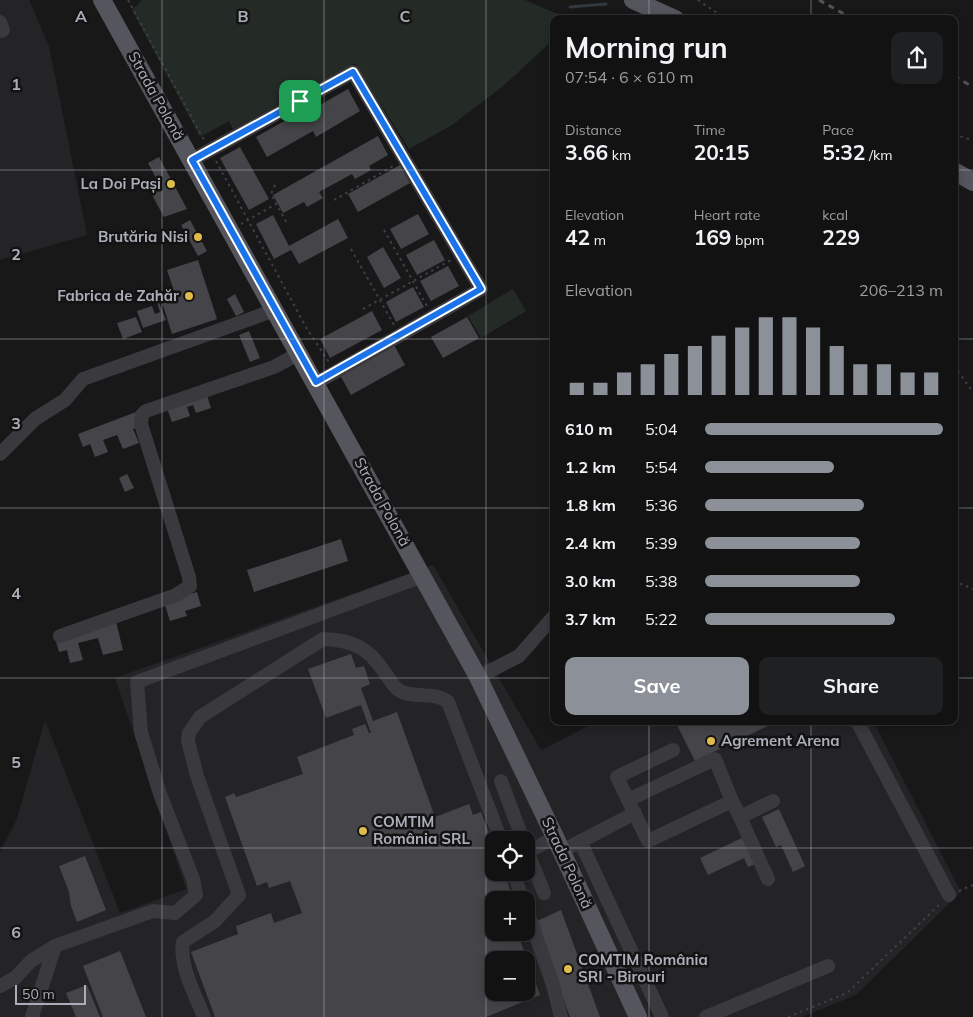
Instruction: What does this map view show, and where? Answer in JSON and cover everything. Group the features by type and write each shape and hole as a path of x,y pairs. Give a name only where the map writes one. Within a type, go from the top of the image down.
{"main road":[{"name":"Strada Polonă","path":"102,0 300,353 478,677 559,844 638,1017"},
{"path":"633,0 666,15"},
{"path":"958,173 973,182"}],"lane":[{"path":"0,22 3,30 0,31"},
{"path":"192,160 353,72 481,289 316,382"},
{"path":"0,454 35,419 66,400 83,379 276,310"},
{"path":"60,636 176,595 190,586 190,577 142,424 142,415 146,411 274,367 300,353"},
{"path":"0,986 15,978 30,961 55,946 153,911 175,913 196,895 194,879 160,794 141,732 137,682 423,576"},
{"path":"478,677 519,656 550,621"},
{"path":"204,1017 181,952 183,942 215,921 239,895 198,776 188,741 189,733 200,717 323,639 349,642 369,652 393,685 400,691 443,698 448,702 498,831"},
{"path":"859,725 949,895"},
{"path":"673,750 617,777 648,841 732,801"},
{"path":"628,800 715,758 732,801 768,879"},
{"path":"501,781 520,831"},
{"path":"740,817 773,801"},
{"path":"535,845 580,841 635,814"},
{"path":"580,841 662,1017"},
{"path":"535,870 544,893"},
{"path":"535,934 553,985 561,1017"},
{"path":"32,1017 55,946"},
{"path":"706,1017 828,966"}],"path":[{"name":"Strada Polonă","path":"128,0 307,329 336,372"},
{"path":"698,0 720,15"},
{"path":"958,136 973,140"},
{"path":"334,200 405,159"},
{"path":"274,185 271,194 288,225"},
{"path":"236,227 276,204"},
{"path":"384,230 433,316"},
{"path":"351,249 399,335"},
{"path":"363,309 451,260"},
{"path":"958,371 973,392"},
{"path":"958,583 973,589"},
{"path":"788,1017 847,993 949,895 973,885"}],"shaded area":[{"path":"0,0 29,0 49,46 87,235 0,260"},
{"path":"142,0 525,0 560,15 550,15 550,43 502,87 452,125 409,149 355,63 233,129 229,121 200,137 132,10"},
{"path":"513,289 526,311 481,338 468,316"},
{"path":"433,565 541,750 590,725 875,725 961,892 856,995 802,1017 0,1017 0,852 17,819 45,720 120,913 186,889 115,678"}],"building":[{"path":"348,89 360,111 316,137 313,131 267,157 256,137 302,111 304,114"},
{"path":"378,136 388,155 369,166 371,170 355,179 352,174 319,192 323,198 307,207 304,202 283,213 273,195"},
{"path":"240,147 269,199 249,210 220,158"},
{"path":"159,157 187,209 164,217 146,184 156,178 148,163"},
{"path":"400,165 410,183 358,212 348,194"},
{"path":"418,214 429,234 401,249 390,229"},
{"path":"273,215 289,246 338,219 348,238 299,264 291,250 274,259 256,224"},
{"path":"190,220 207,251 198,256 181,225"},
{"path":"434,240 445,260 417,275 406,255"},
{"path":"383,247 401,278 384,288 367,257"},
{"name":"Fabrica de Zahăr","path":"198,260 217,319 172,334 161,299 175,294 167,270"},
{"path":"448,266 459,286 431,301 420,281"},
{"path":"413,287 424,307 396,322 386,302"},
{"path":"235,294 244,312 236,316 227,299"},
{"path":"157,302 159,302 166,320 143,328 137,311 152,306 155,314 160,312"},
{"path":"372,311 382,330 330,358 320,339"},
{"path":"136,317 142,332 123,339 117,323"},
{"path":"467,317 479,338 443,358 431,337"},
{"path":"249,331 260,358 250,362 239,335"},
{"path":"394,345 405,365 351,395 340,375"},
{"path":"206,392 211,408 196,413 193,405 187,407 190,416 172,422 166,406"},
{"path":"136,412 141,426 133,429 139,443 123,449 117,435 103,440 108,452 95,457 90,444 83,447 78,434"},
{"path":"127,474 134,488 125,492 119,478"},
{"path":"341,539 348,561 254,592 247,570"},
{"path":"197,592 201,606 185,611 187,616 170,621 164,602"},
{"path":"116,622 123,650 103,655 98,638 78,643 83,660 70,663 67,650 59,652 55,638"},
{"name":"COMTIM România SRL","path":"351,654 356,668 364,666 370,684 361,688 373,721 397,712 435,817 469,804 473,815 481,812 488,831 485,831 485,881 507,881 511,891 485,891 485,941 520,941 524,951 485,951 485,1001 525,1001 486,1017 215,1017 191,952 238,934 236,926 271,913 274,923 302,913 290,881 269,888 267,882 257,886 225,797 234,793 236,797 303,774 297,757 354,735 352,729 365,724 369,733 371,733 361,705 326,718 308,669"},
{"name":"Agrement Arena","path":"677,725 770,725 695,761"},
{"path":"779,809 805,866 793,872 781,845 776,847 762,817"},
{"path":"746,836 758,863 748,867 744,858 708,875 700,858"},
{"path":"85,856 106,910 77,922 71,906 69,892 59,866"},
{"name":"COMTIM România SRI - Birouri","path":"561,910 600,1017 570,1017 535,922"},
{"path":"120,951 146,1017 103,1017 83,966"},
{"name":"COMTIM România SRL","path":"535,981 540,995 535,997"},
{"path":"87,985 100,1017 76,1017 66,993"}],"waterway":[{"path":"570,7 606,4"}],"railway":[{"path":"819,0 846,15"},
{"path":"958,78 973,87"}],"place":[{"name":"La Doi Pași","path":"171,184"},
{"name":"Brutăria Nisi","path":"198,237"},
{"name":"Fabrica de Zahăr","path":"189,296"},
{"name":"Agrement Arena","path":"711,741"},
{"name":"COMTIM România SRL","path":"363,831"},
{"name":"COMTIM România SRI - Birouri","path":"568,969"}],"route":[{"path":"353,72 481,289 316,382 192,160 300,101 353,72"}]}
